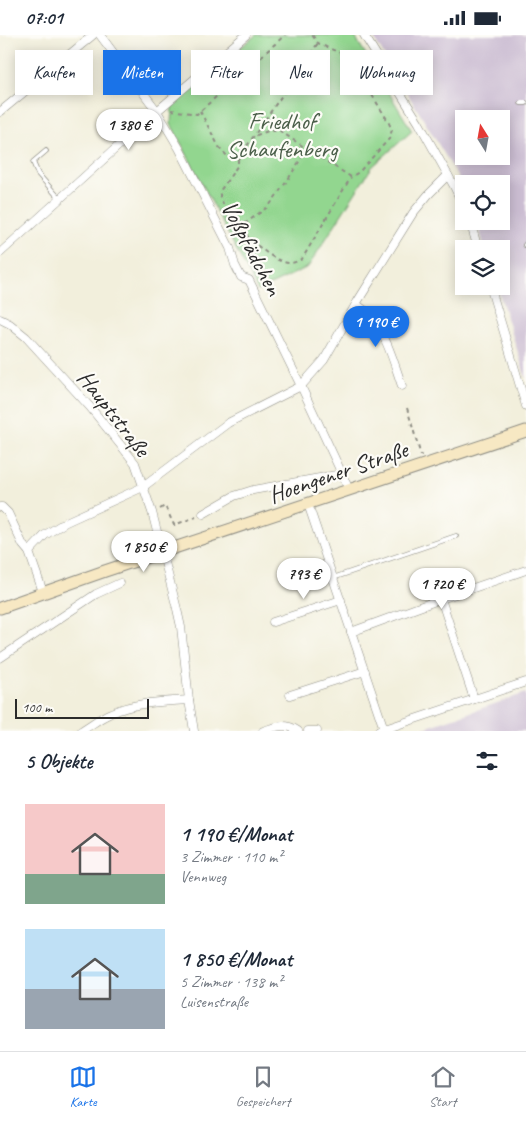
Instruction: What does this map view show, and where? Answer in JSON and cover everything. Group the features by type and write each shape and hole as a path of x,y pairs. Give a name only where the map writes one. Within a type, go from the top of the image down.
{"main road":[{"name":"Hoengener Straße","path":"0,608 526,431"}],"street":[{"path":"0,112 94,35"},
{"name":"Voßpfädchen","path":"100,35 160,109 230,248 241,277 248,280 349,490"},
{"path":"0,253 160,109 246,35"},
{"path":"364,35 419,123 455,189"},
{"path":"29,552 45,535 66,522 143,487 228,423 300,386 324,360 356,304 413,213 448,175"},
{"path":"493,295 526,406"},
{"path":"356,304 371,316 382,334 402,386"},
{"name":"Hauptstraße","path":"0,319 10,324 26,337 90,407 135,463 152,512 178,609 194,731"},
{"name":"Hoengener Straße","path":"203,514 234,496 253,490 342,474"},
{"path":"308,504 382,730 526,682"},
{"path":"1,507 8,513 23,545 29,552 43,592"},
{"path":"351,632 526,570"},
{"path":"0,657 96,594 120,583"},
{"path":"441,599 474,699"},
{"path":"273,622 341,600"},
{"path":"290,695 364,671"},
{"path":"81,731 111,713 125,708 146,703 189,700"},
{"path":"263,731 284,725 298,731"},
{"path":"308,731 317,731"}],"lane":[{"path":"520,103 526,103"},
{"path":"46,151 33,162 38,174 60,199"},
{"path":"333,578 456,536"}],"path":[{"path":"160,109 197,113 285,35"},
{"path":"312,35 318,43 348,55 392,129 389,139 359,172 351,177 302,259 291,263 280,261 232,224 220,197 220,191 238,165 238,159 318,43"},
{"path":"200,111 219,147 227,156 238,159"},
{"path":"254,136 268,131 280,131 351,177"},
{"path":"239,228 269,206 308,149"},
{"path":"407,408 423,465"},
{"path":"152,512 165,507 174,525 203,514"}],"shaded area":[{"path":"372,35 526,35 526,378 500,295 510,295 510,240 482,240 480,230 510,230 510,175 457,175 408,95 433,95 433,50 381,50"},
{"path":"526,693 526,731 416,731"}],"green space":[{"name":"Friedhof Schaufenberg","path":"256,35 354,35 363,50 340,50 340,95 390,95 412,131 372,167 308,267 258,291 171,124 172,106 191,89 191,95 260,95 260,50 237,50"}]}
